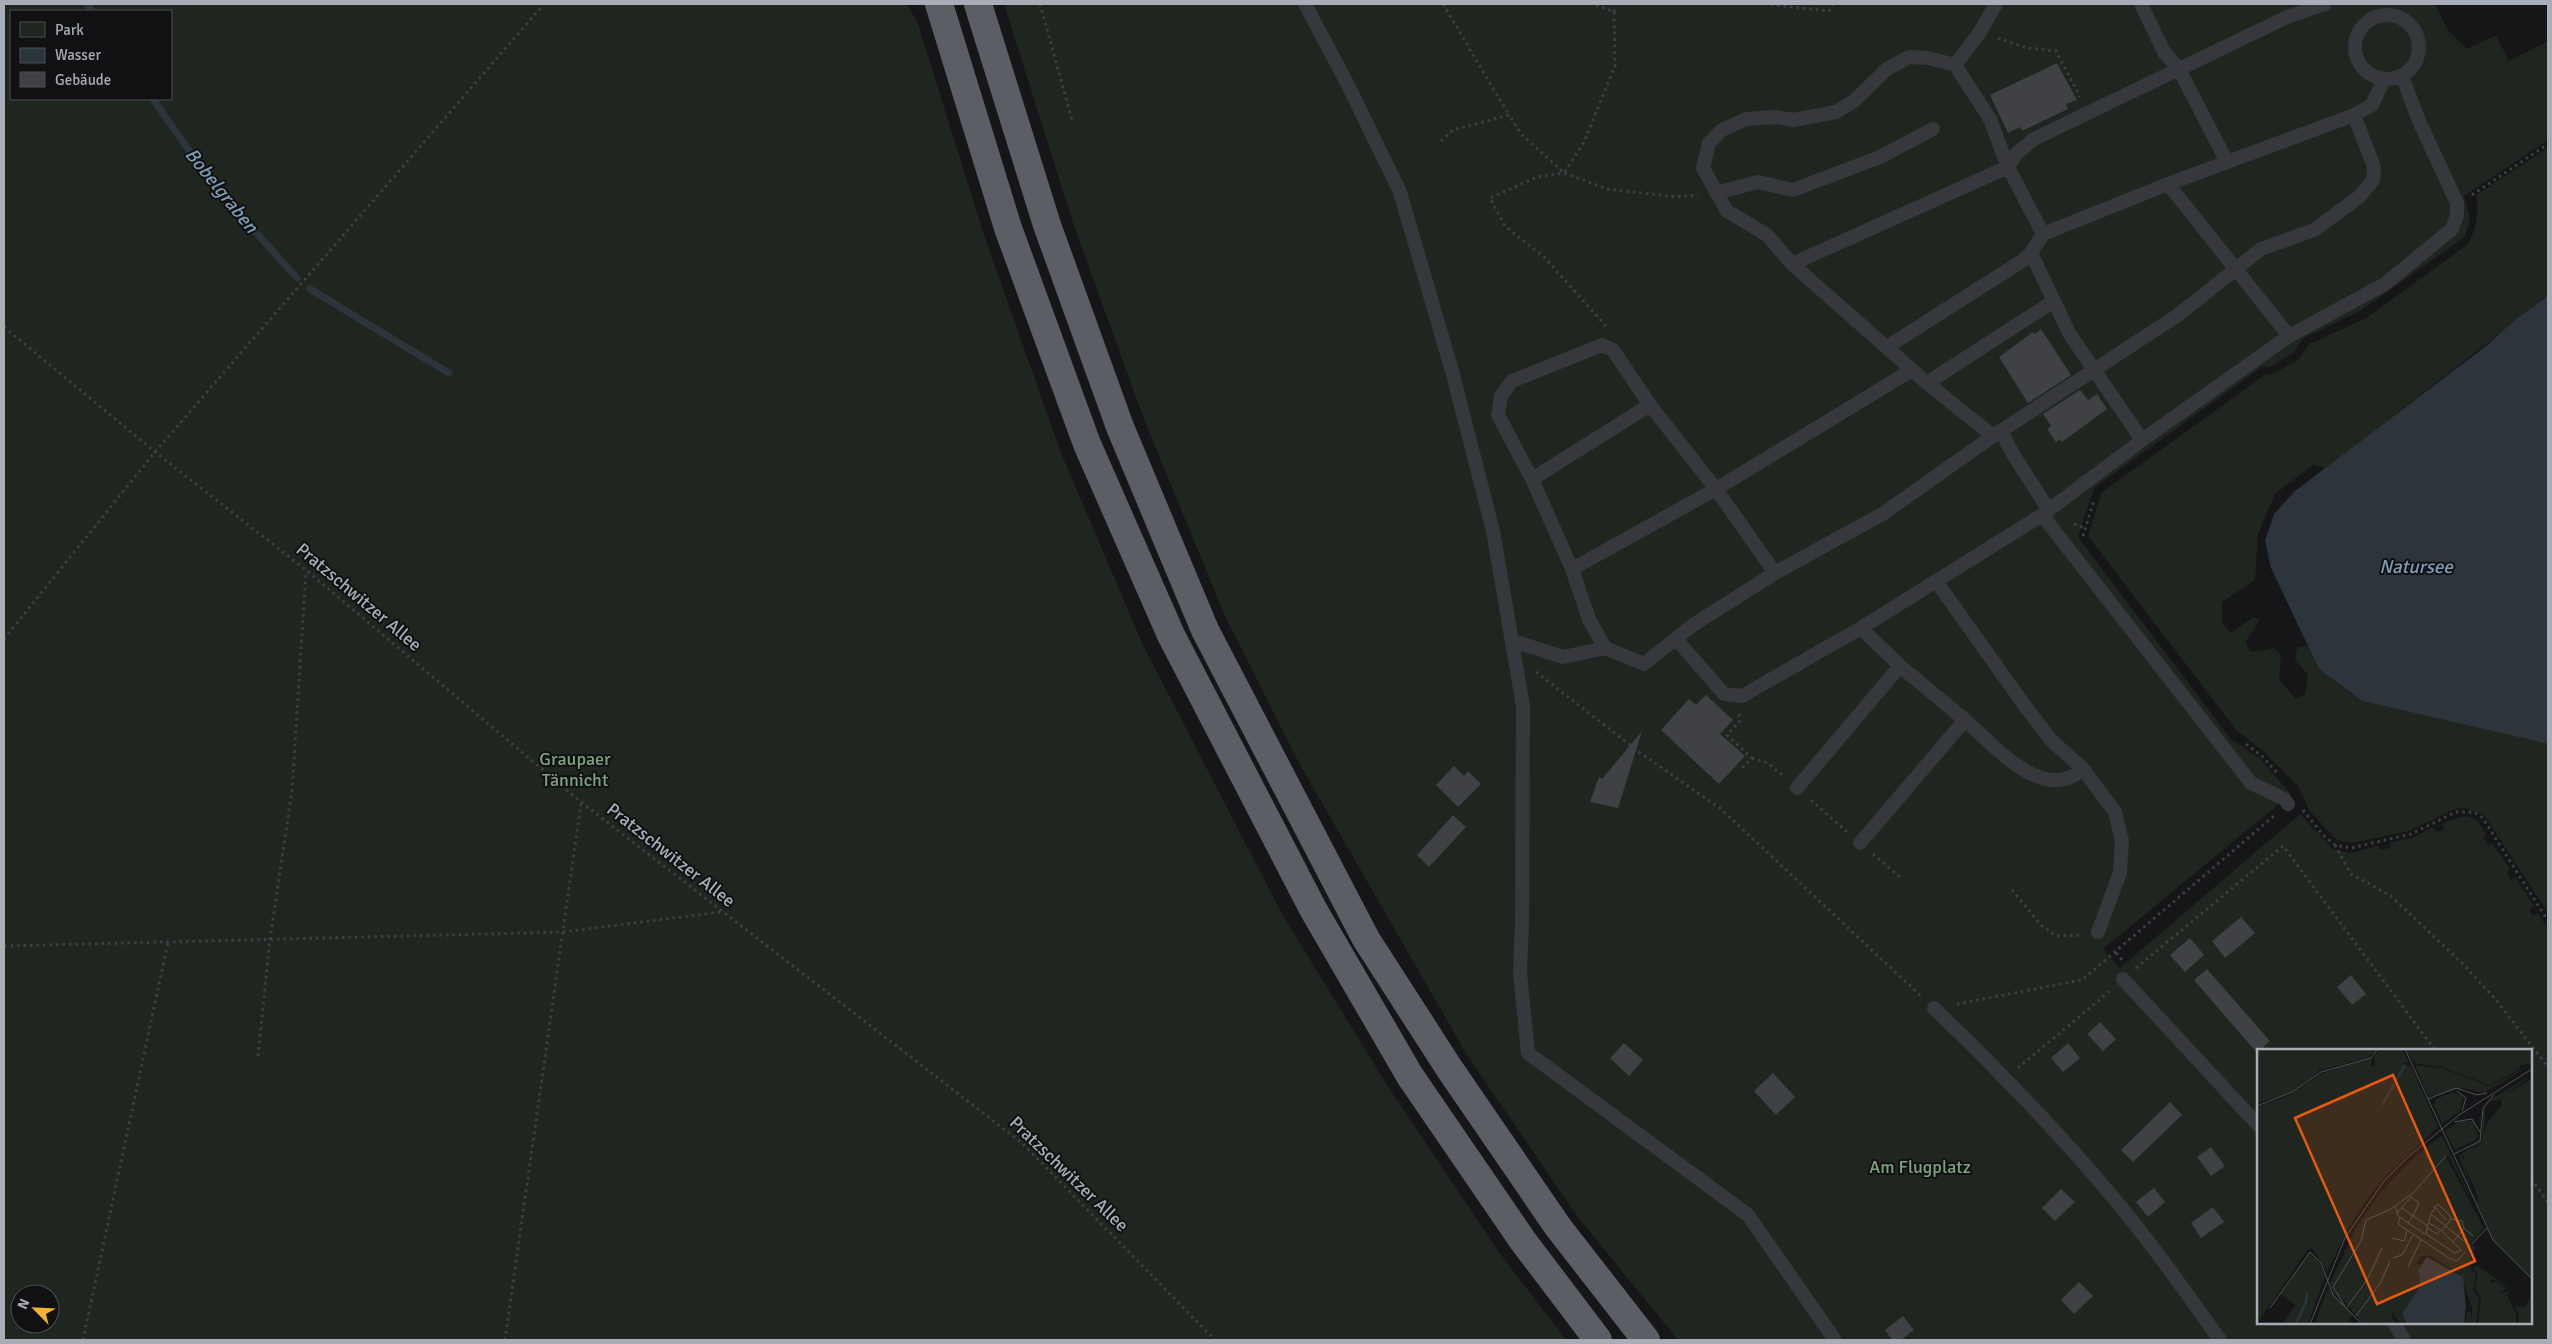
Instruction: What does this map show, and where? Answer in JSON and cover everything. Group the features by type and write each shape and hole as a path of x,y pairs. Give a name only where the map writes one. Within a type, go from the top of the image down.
{"highway":[{"path":"939,4 1008,228 1086,444 1171,635 1312,909 1410,1076 1523,1242 1598,1340"},
{"path":"978,4 1047,225 1120,427 1205,630 1366,939 1448,1068 1558,1227 1646,1340"}],"lane":[{"path":"1304,4 1348,85 1400,192 1452,371 1493,531 1523,706 1520,973 1528,1053 1744,1211 1835,1340"},
{"path":"1955,65 1980,32 1996,4"},
{"path":"2141,4 2164,52 2179,69 2227,162"},
{"path":"1792,264 2008,166 2017,153 2034,139 2287,17 2325,4"},
{"path":"2381,16 2399,18 2407,22 2417,37 2419,46 2415,63 2402,76 2384,79 2366,71 2359,63 2356,48 2359,33 2365,24 2381,16"},
{"path":"2043,234 2008,166 1990,118 1955,65 1928,58 1909,57 1887,68 1854,101 1836,112 1793,120 1776,117 1746,119 1722,130 1709,143 1703,168 1727,211 1767,235 1792,264 1912,370 1997,434 2014,456 2045,513 2251,783 2284,799 2288,804"},
{"path":"1676,639 1724,694 1742,696 1861,628 2045,513 2142,440 2289,336 2385,284 2452,228 2457,215 2456,203 2418,121 2402,76"},
{"path":"1887,347 2031,253 2043,234 2168,184 2354,114 2372,105 2384,79"},
{"path":"1520,643 1563,657 1605,648 1644,664 1676,639 1774,573 1884,513 1997,434 2178,315 2261,248 2314,230 2358,197 2372,180 2374,167 2354,114"},
{"path":"1716,193 1758,182 1792,190 1880,156 1933,129"},
{"path":"2168,184 2289,336"},
{"path":"2031,253 2069,333 2142,440"},
{"path":"1928,383 2054,302"},
{"path":"1605,648 1589,619 1572,569 1532,479 1498,415 1501,396 1512,381 1602,345 1613,350 1650,405 1716,489 1774,573"},
{"path":"1572,569 1716,489 1912,370"},
{"path":"1532,479 1650,405"},
{"path":"1936,581 2051,740 2083,769 2102,792 2115,812 2122,841 2120,872 2098,932"},
{"path":"1861,628 1900,666 2022,770 2036,777 2055,782 2076,775 2083,769"},
{"path":"1797,788 1900,666"},
{"path":"1860,843 1965,720"},
{"path":"2123,979 2257,1124"},
{"path":"1934,1008 2006,1078 2111,1194 2170,1270 2220,1340"},
{"path":"2395,1324 2404,1340"}],"path":[{"path":"4,639 155,452 544,4"},
{"path":"1040,4 1072,120"},
{"path":"1443,4 1521,134 1564,173 1607,189 1646,195 1676,197 1716,193"},
{"path":"1594,4 1614,12"},
{"path":"1613,350 1606,327 1544,257 1505,226 1490,198 1537,177 1564,173 1584,142 1616,66 1614,4"},
{"path":"1764,4 1829,11 1833,4"},
{"path":"1980,32 2027,48 2056,51 2089,113"},
{"path":"1441,140 1453,130 1509,115"},
{"path":"2470,200 2470,196 2548,144"},
{"name":"Pratzschwitzer Allee","path":"4,328 155,452 306,570 581,802 1022,1143 1215,1340"},
{"path":"2088,543 2082,535 2096,492"},
{"path":"258,1056 270,939 292,791 306,570"},
{"path":"1514,662 1521,660 1639,752 1721,809 1934,1008 2082,980 2298,796 2303,810 2322,834 2335,845 2351,874 2390,896 2464,965 2496,1000 2548,1067"},
{"path":"1736,695 1740,721 1727,735 1752,758 1768,763 1902,879"},
{"path":"2241,740 2263,757 2281,776"},
{"path":"1742,768 1752,758"},
{"path":"505,1340 581,802"},
{"path":"2335,845 2351,848 2411,834 2456,812 2474,812 2482,817 2548,921"},
{"path":"2006,1078 2283,846 2434,1049"},
{"path":"2012,890 2042,924 2056,936 2083,935 2098,932"},
{"path":"4,946 563,932 721,912"},
{"path":"83,1340 168,942"},
{"path":"2532,1180 2548,1202"}],"green space":[{"name":"Graupaer Tännicht","path":"4,4 907,4 918,24 984,235 1061,453 1143,645 1282,914 1392,1093 1501,1255 1566,1340 4,1340"},
{"name":"Am Flugplatz","path":"1004,4 2435,4 2448,30 2467,49 2496,35 2509,61 2548,41 2548,140 2464,196 2470,218 2465,237 2360,311 2304,338 2293,353 2270,367 2262,367 2094,488 2078,537 2230,738 2260,759 2291,794 2103,949 2120,968 2300,814 2333,849 2350,853 2378,846 2380,850 2390,848 2390,843 2412,838 2433,827 2438,833 2444,829 2442,824 2456,818 2473,818 2486,834 2483,837 2488,845 2492,843 2510,869 2507,872 2511,880 2515,877 2534,906 2529,909 2533,916 2538,913 2548,929 2548,1340 1678,1340 1577,1216 1467,1055 1299,763 1225,616 1145,422 1073,223"},
{"path":"2548,148 2548,296 2326,468 2313,465 2275,494 2258,534 2255,580 2222,602 2222,623 2231,633 2253,617 2260,619 2246,642 2250,652 2274,648 2281,655 2279,680 2296,699 2305,694 2308,675 2295,660 2297,648 2308,646 2319,669 2362,701 2548,744 2548,913 2484,815 2465,808 2455,809 2409,831 2352,843 2337,840 2309,810 2298,786 2263,751 2237,731 2088,536 2101,493 2266,374 2272,374 2298,360 2309,344 2365,319 2468,244 2476,220 2476,195"}],"water":[{"name":"Natursee","path":"2548,296 2548,744 2362,701 2319,669 2271,568 2265,541 2274,514 2295,491 2486,346 2515,320"}],"building":[{"path":"2057,63 2077,100 2066,104 2068,109 2022,131 2020,127 2008,133 1990,95"},
{"path":"2041,329 2071,375 2028,403 1999,357 2033,332 2035,334"},
{"path":"2080,390 2088,400 2097,394 2107,409 2062,442 2060,439 2056,442 2047,429 2051,426 2043,414"},
{"path":"1706,695 1733,720 1720,734 1745,756 1719,784 1661,730 1689,699 1696,705"},
{"path":"1642,731 1618,808 1590,802 1599,777 1602,779"},
{"path":"1454,766 1464,776 1468,771 1481,784 1458,807 1436,785"},
{"path":"1453,815 1466,827 1429,867 1417,855"},
{"path":"2241,917 2255,933 2225,958 2212,941"},
{"path":"2190,938 2204,955 2185,972 2170,955"},
{"path":"2207,969 2270,1041 2261,1049 2257,1049 2257,1053 2194,980"},
{"path":"2351,975 2366,994 2352,1005 2337,987"},
{"path":"2100,1022 2116,1039 2103,1051 2087,1034"},
{"path":"1624,1043 1643,1060 1629,1076 1610,1058"},
{"path":"2068,1043 2080,1058 2063,1072 2051,1058"},
{"path":"1773,1073 1795,1097 1776,1115 1754,1091"},
{"path":"2170,1102 2182,1115 2133,1162 2121,1150"},
{"path":"2211,1147 2225,1166 2211,1176 2197,1157"},
{"path":"2154,1188 2165,1202 2148,1217 2136,1202"},
{"path":"2061,1189 2075,1202 2055,1221 2042,1208"},
{"path":"2213,1207 2224,1222 2201,1238 2191,1223"},
{"path":"2079,1282 2093,1296 2074,1314 2061,1300"},
{"path":"1903,1316 1914,1330 1901,1340 1892,1340 1885,1330"}],"waterway":[{"name":"Bobelgraben","path":"87,4 91,10"},
{"name":"Bobelgraben","path":"154,100 214,186 297,278"},
{"name":"Bobelgraben","path":"310,289 449,373"}]}
